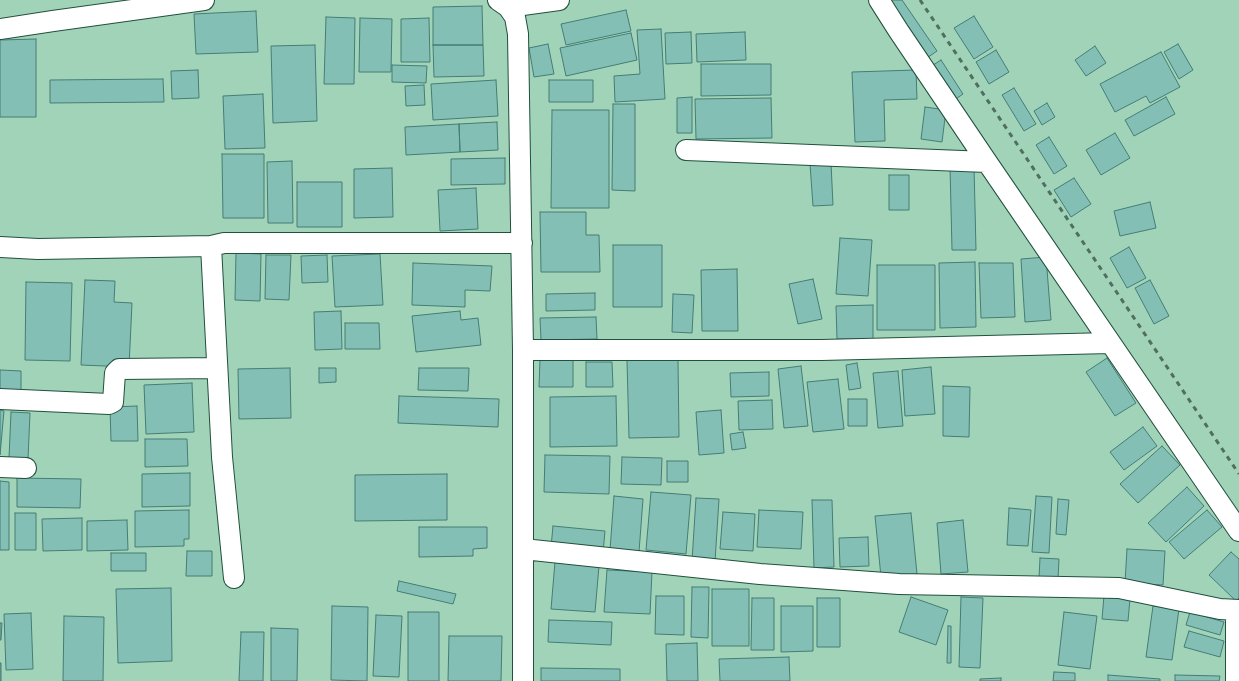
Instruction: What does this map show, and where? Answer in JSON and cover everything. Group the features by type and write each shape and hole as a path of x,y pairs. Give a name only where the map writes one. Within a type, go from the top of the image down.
{"street":[{"path":"0,29 53,20 204,0"},
{"path":"503,4 559,0"},
{"path":"879,0 987,162 1239,531"},
{"path":"503,4 515,17 518,34 523,350 523,681"},
{"path":"686,150 987,162"},
{"path":"0,247 38,249 211,246 224,243 522,243"},
{"path":"211,246 222,457 234,578"},
{"path":"523,350 821,350 1110,342"},
{"path":"0,399 109,404 114,402 115,373 119,369 217,368"},
{"path":"0,467 26,468"},
{"path":"523,549 760,574 899,584 1119,588 1220,609 1237,610 1236,681"}],"building":[{"path":"884,0 902,0 937,51 924,60"},
{"path":"482,6 483,45 433,45 433,7"},
{"path":"626,10 631,31 566,45 561,24"},
{"path":"256,11 258,52 196,54 194,14"},
{"path":"974,16 993,47 974,59 954,28"},
{"path":"326,17 355,18 354,84 324,84"},
{"path":"360,18 392,19 391,72 359,72"},
{"path":"429,18 430,62 401,62 401,19"},
{"path":"661,29 665,99 615,102 614,76 640,74 637,30"},
{"path":"691,32 692,63 666,64 665,33"},
{"path":"745,32 746,60 697,62 696,34"},
{"path":"631,33 637,60 566,76 560,48"},
{"path":"36,39 36,117 0,117 0,40"},
{"path":"548,44 554,74 534,77 529,48"},
{"path":"1178,44 1193,70 1179,79 1164,52"},
{"path":"315,45 317,121 273,123 271,46"},
{"path":"433,45 483,45 484,76 434,77"},
{"path":"1095,46 1106,63 1086,76 1075,60"},
{"path":"996,50 1009,72 989,84 976,62"},
{"path":"1161,52 1180,87 1150,103 1146,96 1115,112 1100,84"},
{"path":"941,60 963,94 950,103 927,69"},
{"path":"701,64 771,64 771,95 701,96"},
{"path":"392,65 427,66 426,83 392,82"},
{"path":"198,70 199,98 172,99 171,71"},
{"path":"916,70 917,99 884,100 885,141 855,142 852,72"},
{"path":"163,79 164,102 50,103 50,80"},
{"path":"496,80 498,116 433,120 431,84"},
{"path":"549,80 593,80 593,102 549,102"},
{"path":"424,85 425,105 406,106 405,86"},
{"path":"1014,88 1036,124 1024,131 1002,95"},
{"path":"263,94 265,148 225,149 223,96"},
{"path":"692,97 692,133 677,133 677,98"},
{"path":"1166,97 1175,114 1134,136 1125,120"},
{"path":"771,98 772,138 696,139 695,99"},
{"path":"1047,103 1055,117 1042,125 1034,111"},
{"path":"613,104 635,104 635,191 612,190"},
{"path":"925,107 946,110 942,142 921,139"},
{"path":"552,110 609,110 609,208 551,208"},
{"path":"497,122 498,150 460,152 459,124"},
{"path":"459,124 460,152 406,155 405,127"},
{"path":"1115,133 1130,158 1101,175 1086,150"},
{"path":"1049,137 1067,166 1054,174 1036,145"},
{"path":"222,154 264,154 264,218 223,218"},
{"path":"505,158 505,184 451,185 451,159"},
{"path":"292,161 293,223 268,223 267,162"},
{"path":"831,163 833,205 813,206 810,164"},
{"path":"950,166 974,166 976,250 952,250"},
{"path":"392,168 393,217 354,218 354,169"},
{"path":"889,175 909,175 909,210 889,210"},
{"path":"1074,178 1091,204 1071,217 1054,190"},
{"path":"297,182 342,182 342,227 297,227"},
{"path":"476,188 478,229 440,231 438,190"},
{"path":"1150,202 1156,228 1120,236 1114,211"},
{"path":"540,212 586,212 586,235 599,235 600,272 541,272"},
{"path":"840,238 872,240 868,296 836,294"},
{"path":"613,245 662,245 662,307 613,307"},
{"path":"1129,247 1146,278 1127,288 1110,258"},
{"path":"236,253 261,254 260,301 235,300"},
{"path":"380,254 383,305 335,307 332,256"},
{"path":"266,255 291,255 289,300 265,299"},
{"path":"327,255 328,282 302,283 301,256"},
{"path":"1046,257 1051,320 1025,322 1021,259"},
{"path":"975,262 976,327 940,328 939,263"},
{"path":"413,263 492,266 490,291 465,290 465,307 412,305"},
{"path":"979,263 1013,263 1015,317 981,318"},
{"path":"877,265 935,265 935,330 877,330"},
{"path":"737,269 738,331 702,331 701,270"},
{"path":"813,279 822,319 798,324 789,284"},
{"path":"85,280 115,281 114,302 132,303 129,367 81,365"},
{"path":"1150,280 1169,316 1154,324 1135,288"},
{"path":"26,282 72,283 70,361 25,360"},
{"path":"595,293 595,310 546,311 546,294"},
{"path":"673,294 694,295 692,333 672,332"},
{"path":"873,305 873,339 837,339 836,306"},
{"path":"341,311 342,349 315,350 314,312"},
{"path":"460,311 461,320 478,318 481,345 416,352 412,316"},
{"path":"596,317 597,339 541,340 540,318"},
{"path":"345,323 379,323 380,349 345,349"},
{"path":"1107,358 1136,403 1115,416 1086,372"},
{"path":"540,359 573,360 573,387 539,387"},
{"path":"678,359 679,437 629,438 627,360"},
{"path":"586,362 612,362 613,387 586,387"},
{"path":"857,363 861,388 849,390 846,365"},
{"path":"801,366 808,426 784,428 778,369"},
{"path":"931,367 935,414 905,416 902,370"},
{"path":"290,368 291,418 239,419 238,369"},
{"path":"319,368 336,368 336,382 319,383"},
{"path":"419,368 469,368 468,391 418,390"},
{"path":"0,370 21,371 21,392 0,392"},
{"path":"898,371 903,426 878,428 873,373"},
{"path":"769,372 769,396 731,397 730,373"},
{"path":"838,379 844,429 813,432 807,382"},
{"path":"192,383 194,432 146,434 144,385"},
{"path":"943,386 970,387 969,437 943,436"},
{"path":"399,396 499,399 498,427 398,423"},
{"path":"616,396 617,446 550,447 550,397"},
{"path":"848,399 867,399 867,426 848,426"},
{"path":"772,400 773,429 739,430 738,401"},
{"path":"137,406 138,441 111,441 110,407"},
{"path":"0,410 4,411 0,455"},
{"path":"721,410 724,453 699,455 696,412"},
{"path":"11,412 30,413 28,459 9,458"},
{"path":"1143,427 1157,446 1124,470 1110,452"},
{"path":"743,432 746,448 732,450 730,434"},
{"path":"145,439 187,439 188,466 145,467"},
{"path":"1162,446 1180,465 1138,503 1120,484"},
{"path":"545,455 610,456 609,494 544,492"},
{"path":"622,457 662,458 661,485 621,484"},
{"path":"667,461 688,461 688,482 667,482"},
{"path":"190,473 190,506 142,507 142,474"},
{"path":"447,474 447,520 355,521 355,475"},
{"path":"17,478 81,479 80,508 17,507"},
{"path":"0,481 9,482 9,550 0,550"},
{"path":"1187,487 1204,506 1166,542 1148,523"},
{"path":"651,492 691,495 686,554 646,550"},
{"path":"614,496 643,499 639,552 610,550"},
{"path":"1036,496 1052,497 1049,553 1032,552"},
{"path":"696,498 719,499 715,562 692,561"},
{"path":"1058,499 1069,500 1066,535 1056,534"},
{"path":"812,500 832,500 834,567 814,568"},
{"path":"1009,508 1031,510 1028,546 1007,545"},
{"path":"189,510 189,539 184,539 184,546 135,547 135,511"},
{"path":"759,510 803,512 801,549 757,547"},
{"path":"1207,510 1222,527 1184,559 1169,542"},
{"path":"723,512 755,514 753,551 720,549"},
{"path":"15,513 36,513 36,550 15,550"},
{"path":"911,513 917,574 881,577 875,516"},
{"path":"82,518 82,550 43,551 42,519"},
{"path":"127,520 128,550 87,551 87,521"},
{"path":"963,520 968,572 941,574 937,523"},
{"path":"553,526 605,531 603,553 551,547"},
{"path":"419,527 487,527 487,548 473,549 473,556 419,557"},
{"path":"868,537 869,566 840,567 839,538"},
{"path":"1127,549 1165,551 1163,585 1125,583"},
{"path":"187,551 212,551 212,576 186,576"},
{"path":"1231,552 1239,559 1239,598 1236,601 1209,575"},
{"path":"111,553 146,553 146,571 111,571"},
{"path":"1040,558 1059,559 1058,579 1039,578"},
{"path":"555,562 599,566 595,612 551,609"},
{"path":"607,570 652,572 650,614 604,612"},
{"path":"399,581 456,594 453,604 397,591"},
{"path":"692,587 709,587 708,638 691,637"},
{"path":"171,588 172,661 118,663 116,589"},
{"path":"712,589 749,589 749,646 712,646"},
{"path":"656,596 684,596 684,635 655,634"},
{"path":"1104,596 1130,599 1128,621 1102,619"},
{"path":"911,597 948,610 936,645 899,632"},
{"path":"961,597 983,598 980,668 959,667"},
{"path":"752,598 774,598 774,650 751,650"},
{"path":"817,598 840,598 840,647 817,647"},
{"path":"332,606 368,607 367,681 331,680"},
{"path":"781,606 813,606 813,651 781,652"},
{"path":"1153,606 1179,609 1172,660 1146,657"},
{"path":"408,612 439,612 439,681 408,681"},
{"path":"1064,612 1097,616 1090,669 1058,665"},
{"path":"1190,612 1224,622 1220,635 1186,625"},
{"path":"31,613 33,669 6,670 4,614"},
{"path":"376,615 402,616 399,677 373,676"},
{"path":"64,616 104,617 103,681 63,681"},
{"path":"549,620 612,622 611,645 548,642"},
{"path":"0,623 2,623 1,640 0,640"},
{"path":"948,626 951,626 951,663 947,663"},
{"path":"271,628 298,629 297,681 271,681"},
{"path":"1189,631 1224,641 1220,657 1184,647"},
{"path":"241,632 264,632 263,681 239,681"},
{"path":"449,636 502,636 501,681 448,681"},
{"path":"697,643 698,681 667,681 666,644"},
{"path":"789,657 790,681 720,681 719,659"},
{"path":"1,663 1,681 0,681"},
{"path":"541,668 620,669 620,681 541,681"},
{"path":"1054,672 1075,673 1075,681 1053,681"},
{"path":"1108,675 1160,679 1160,681 1108,681"},
{"path":"1175,675 1220,676 1219,681 1175,681"},
{"path":"1001,678 1001,681 980,681 980,679"}],"railway":[{"path":"920,0 1239,474"}]}
